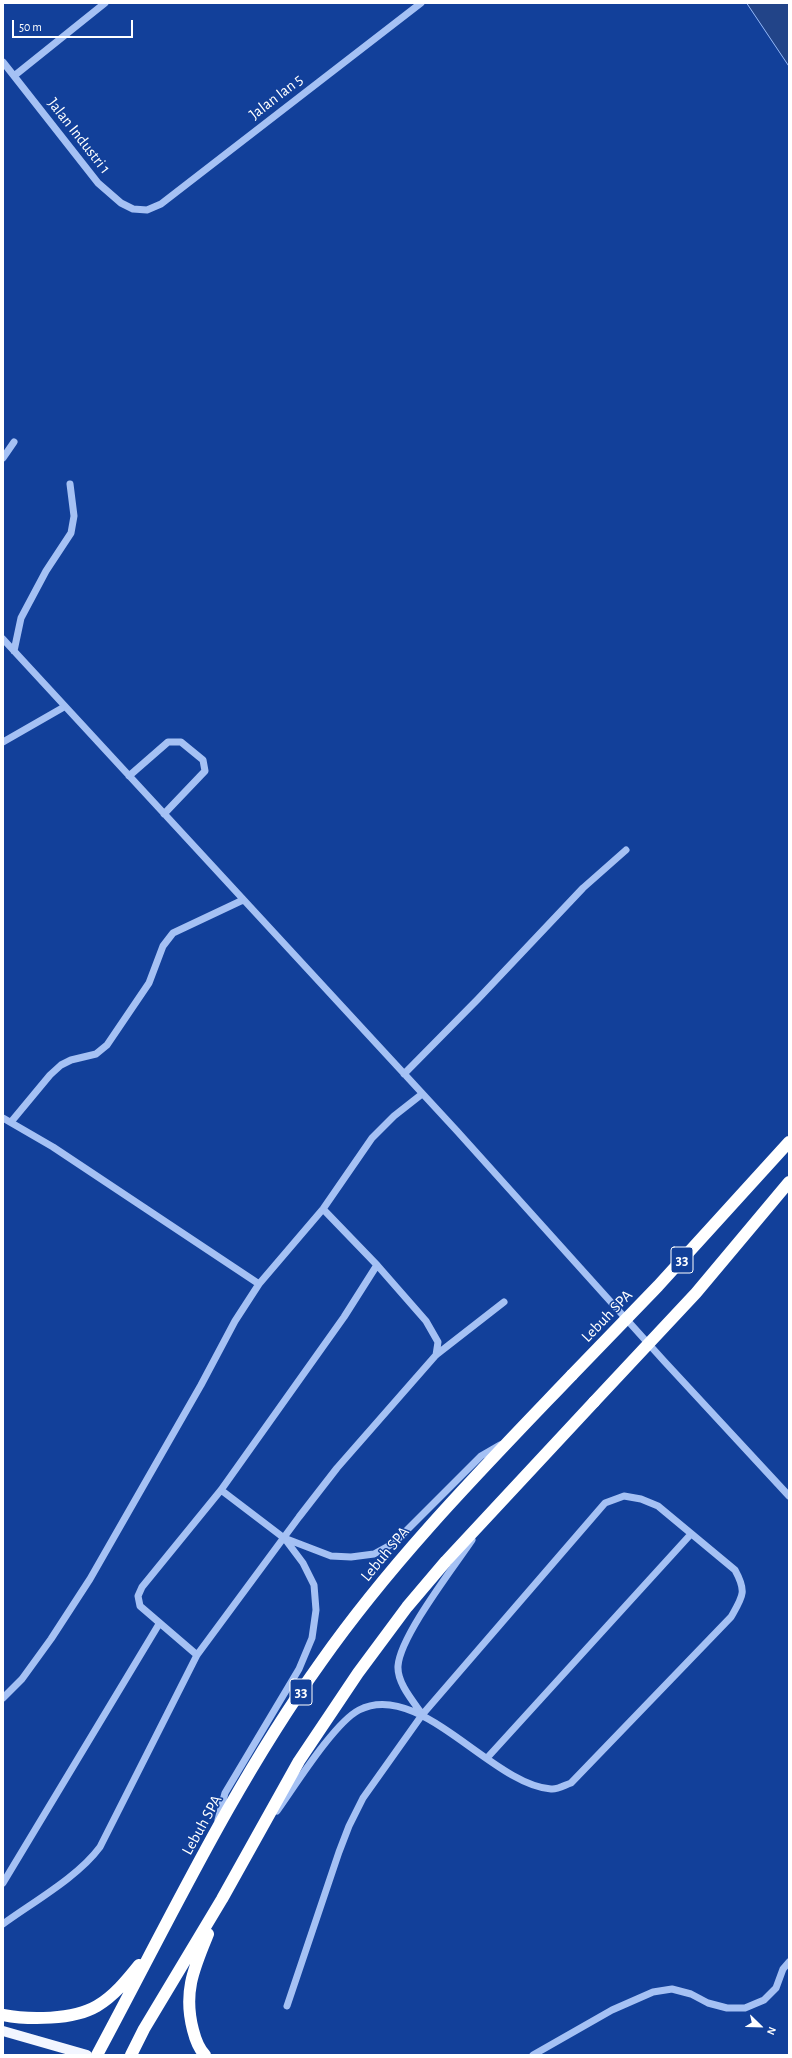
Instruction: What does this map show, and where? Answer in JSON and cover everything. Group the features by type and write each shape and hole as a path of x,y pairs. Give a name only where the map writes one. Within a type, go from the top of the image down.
{"highway":[{"name":"Lebuh SPA","path":"97,2055 214,1835 269,1741 320,1662 369,1598 423,1532 658,1286 789,1142"},
{"name":"33","path":"131,2055 144,2029 222,1899 299,1761 358,1673 408,1607 446,1561 485,1521 696,1293 789,1182"},
{"path":"205,2055 194,2034 189,2014 188,1995 192,1974 222,1899"},
{"path":"3,2015 44,2018 70,2014 96,2006 120,1988 156,1944"}],"main road":[{"path":"3,2031 87,2055"}],"street":[{"path":"14,76 105,3"},
{"name":"Jalan Ian 5","path":"147,210 161,204 421,3"},
{"name":"Jalan Industri 1","path":"3,62 98,183 121,203 133,209 147,210"},
{"path":"3,458 14,442"},
{"path":"14,651 21,618 46,572 71,533 74,516 70,484"},
{"path":"3,639 64,707 404,1074 664,1361 789,1496"},
{"path":"3,742 64,707"},
{"path":"129,776 168,742 181,742 203,760 205,771 164,814"},
{"path":"404,1074 478,999 583,888 626,850"},
{"path":"11,1122 50,1075 61,1066 71,1060 96,1054 107,1045 149,983 163,946 172,933 186,925 243,900"},
{"path":"3,1698 22,1679 51,1639 90,1579 201,1385 235,1322 259,1284 323,1209 372,1138 394,1116 422,1094"},
{"path":"3,1118 53,1147 259,1284"},
{"path":"323,1209 377,1266 434,1332 438,1342 436,1355"},
{"path":"197,1655 159,1624 140,1606 138,1596 142,1587 220,1490 344,1317 377,1266"},
{"path":"3,1924 80,1869 92,1858 100,1847 197,1655 337,1468 436,1355 504,1302"},
{"path":"284,1538 331,1556 351,1557 374,1554 394,1543 481,1456 510,1440"},
{"path":"214,1835 225,1793 299,1669 312,1638 316,1610 314,1585 303,1563 284,1538 220,1490"},
{"path":"247,1852 315,1758 348,1719 358,1711 374,1704 390,1705 422,1715 531,1786 552,1790 571,1783 731,1617 741,1599 743,1584 735,1570 658,1506 641,1499 624,1496 605,1503 422,1715 363,1798 350,1826 287,2006"},
{"path":"422,1715 402,1683 398,1666 406,1642 428,1604 485,1521"},
{"path":"487,1758 691,1534"},
{"path":"3,1883 159,1624"},
{"path":"534,2055 612,2010 653,1992 672,1989 691,1994 708,2003 727,2008 746,2008 764,2000 776,1988 783,1970 789,1962"}],"water":[{"path":"747,3 789,3 789,66"}]}
